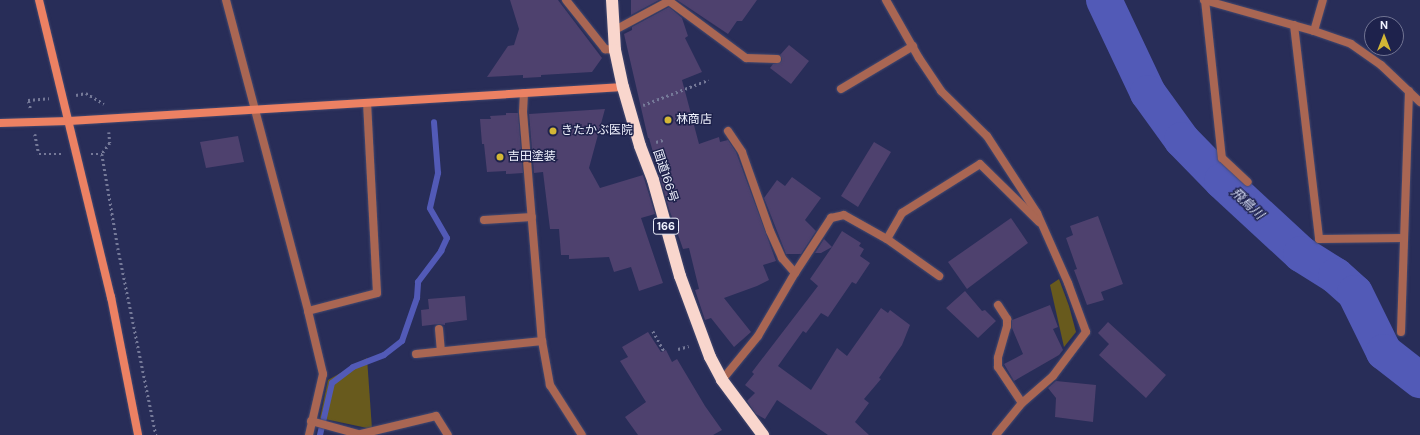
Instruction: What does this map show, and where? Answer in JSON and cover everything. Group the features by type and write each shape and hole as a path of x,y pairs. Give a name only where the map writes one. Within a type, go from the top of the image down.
{"highway":[{"name":"国道166号","path":"612,0 615,50 623,87 640,146 653,180 680,276 710,358 722,380 763,435"}],"street":[{"path":"39,0 111,297 138,435"},
{"path":"226,0 308,311 323,374 309,435"},
{"path":"566,0 605,49 615,50"},
{"path":"886,0 941,91 987,136 1037,213 1068,283 1086,332 1053,376 1022,404 996,435"},
{"path":"1248,182 1222,158 1205,0 1314,31 1351,44 1381,65 1420,102"},
{"path":"1314,31 1323,0"},
{"path":"613,31 669,2 746,58 777,59"},
{"path":"1294,25 1319,239 1404,238"},
{"path":"841,89 913,46"},
{"path":"0,123 108,119 623,87"},
{"path":"1401,332 1408,91"},
{"path":"524,94 523,112 542,341 550,385 582,435"},
{"path":"308,311 377,293 367,103"},
{"path":"728,131 742,152 770,231 782,258 795,273"},
{"path":"887,239 902,213 980,164 1042,225"},
{"path":"722,380 758,336 795,273 831,218 844,215 887,239 939,276"},
{"path":"484,220 532,216"},
{"path":"998,304 1007,319 1007,326 998,358 998,367 1022,404"},
{"path":"439,329 441,351"},
{"path":"416,354 542,341"},
{"path":"311,421 362,435 436,416 448,435"}],"path":[{"path":"630,110 708,80"},
{"path":"108,119 110,143 102,154 118,248 156,435"},
{"path":"653,331 664,350"},
{"path":"678,349 689,346"}],"shaded area":[{"path":"1059,279 1069,306 1076,332 1064,347 1050,285"},
{"path":"367,358 372,429 320,418 328,380"}],"building":[{"path":"510,0 558,0 602,58 592,72 541,75 541,77 523,78 523,75 487,77 508,46 514,45 519,29"},
{"path":"631,0 659,0 631,15"},
{"path":"677,0 757,0 742,21 737,21 728,34"},
{"path":"669,7 682,18 688,36 685,38 702,72 682,80 699,144 719,137 720,142 728,140 736,152 776,261 763,265 769,280 724,298 751,332 734,347 711,318 705,320 695,290 699,289 689,248 683,249 669,209 648,138 624,34 632,30 632,27"},
{"path":"789,45 809,61 791,84 770,68 773,64 781,62 782,59 780,55"},
{"path":"605,109 589,168 600,188 643,175 655,214 641,218 663,283 639,291 631,267 614,272 609,257 569,259 569,255 561,255 559,229 550,229 543,172 534,173 529,114"},
{"path":"506,113 518,113 523,173 506,174 506,171 487,172 484,144 482,144 480,119 491,119 490,116 506,115"},
{"path":"238,136 244,162 206,168 200,142"},
{"path":"874,142 891,152 858,207 841,196"},
{"path":"792,177 821,198 805,220 816,231 801,254 786,254 764,198 777,180 785,186"},
{"path":"1098,216 1123,284 1101,292 1104,300 1087,305 1074,270 1077,269 1066,238 1073,235 1070,226"},
{"path":"1011,218 1028,243 967,289 948,262"},
{"path":"842,231 861,243 859,246 864,249 860,256 870,263 856,284 852,282 828,317 821,313 806,333 803,331 778,366 811,390 837,348 847,356 881,308 888,313 890,310 910,325 902,345 879,378 881,379 864,399 869,403 855,422 869,435 828,435 777,400 765,419 756,414 747,401 755,393 745,385 754,374 752,372 818,286 810,279"},
{"path":"824,239 832,247 821,253 815,253"},
{"path":"965,291 982,311 985,310 996,321 978,338 946,308"},
{"path":"465,296 467,320 445,323 445,325 439,324 422,326 421,310 429,309 428,299"},
{"path":"1050,305 1058,327 1053,329 1063,350 1059,355 1014,381 1004,364 1023,354 1012,328 1012,320"},
{"path":"1108,322 1166,375 1146,398 1099,355 1109,344 1098,333"},
{"path":"648,332 661,352 666,350 672,362 677,359 705,406 722,430 713,435 638,435 625,417 646,402 620,361 628,357 622,347"},
{"path":"1056,381 1096,385 1093,422 1055,417 1056,398 1048,388"}],"waterway":[{"name":"飛鳥川","path":"1104,0 1148,93 1182,140 1222,181 1301,254 1336,276 1355,293 1384,352 1420,380"},
{"path":"320,435 332,383 353,367 384,355 402,341 417,298 418,282 441,251 447,238 430,208 438,173 434,122"}],"place":[{"name":"林商店","path":"668,120"},
{"name":"きたかぶ医院","path":"553,131"},
{"name":"吉田塗装","path":"500,157"}]}
